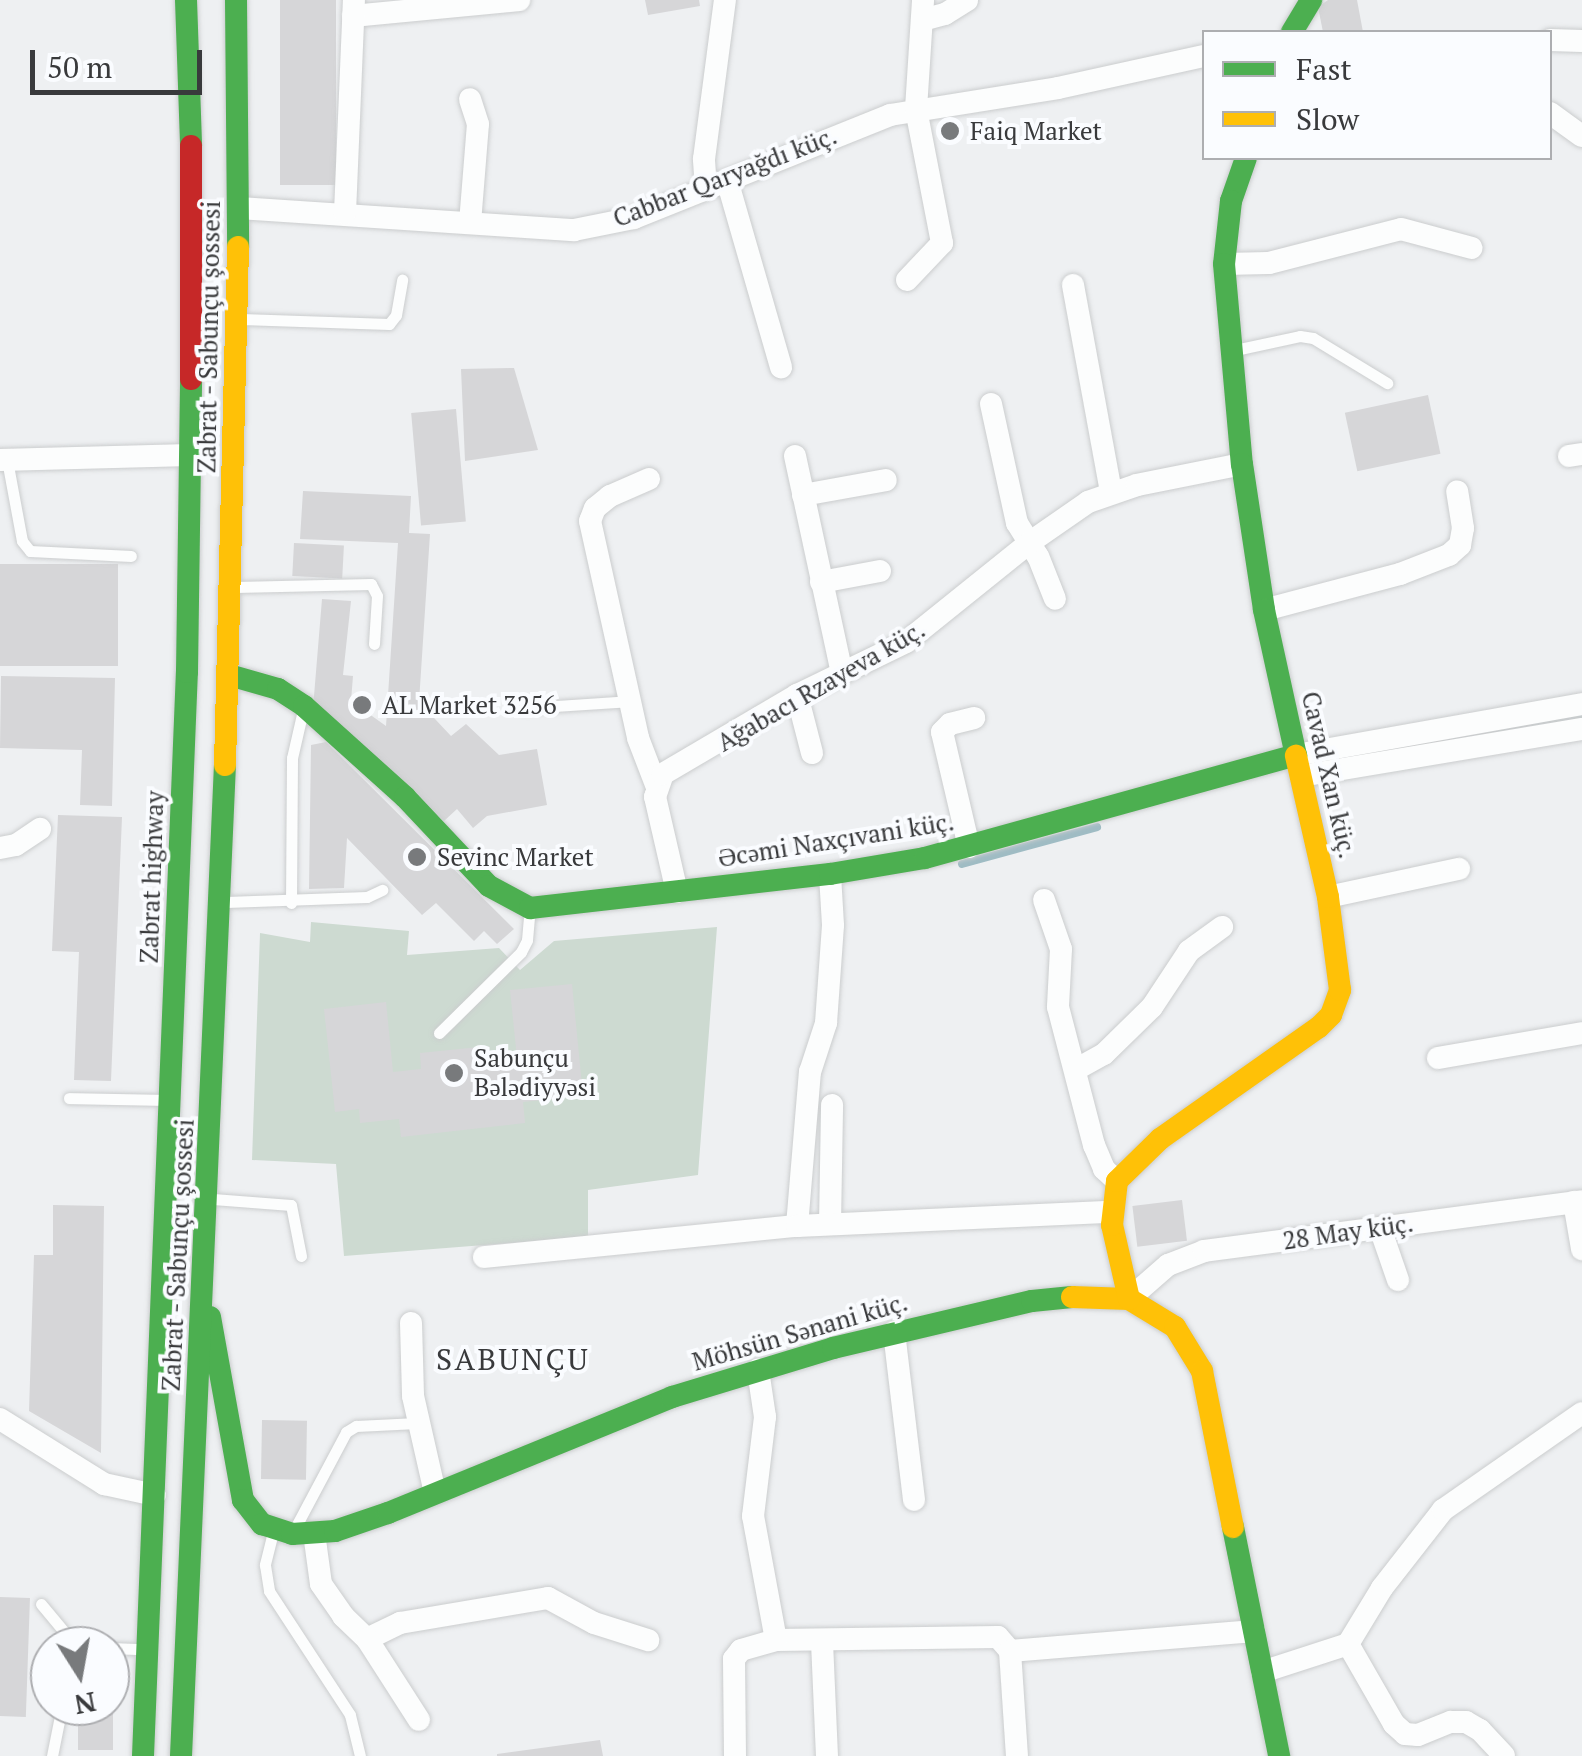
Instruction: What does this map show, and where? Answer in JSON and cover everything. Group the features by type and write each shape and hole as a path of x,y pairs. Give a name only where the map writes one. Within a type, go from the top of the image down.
{"street":[{"name":"Zabrat highway","path":"143,1756 187,672 193,208 186,0"},
{"name":"Zabrat - Sabunçu şossesi","path":"181,1756 229,676 239,208 236,0"},
{"path":"345,213 354,8 519,0"},
{"path":"725,0 704,158 717,184 781,366"},
{"path":"907,280 942,242 916,109 923,10 945,14 968,0"},
{"path":"1293,30 1311,0"},
{"path":"1552,40 1582,42"},
{"name":"Cabbar Qaryağdı küç.","path":"239,208 574,230 634,218 856,126 916,109 1058,88 1202,56"},
{"path":"470,99 478,124 470,223"},
{"path":"1552,114 1582,136"},
{"name":"Cavad Xan küç.","path":"1117,1181 1160,1139 1331,1016 1340,990 1328,896 1264,610 1229,352 1224,264 1231,202 1245,160"},
{"path":"1224,264 1270,263 1401,229 1472,248"},
{"path":"1072,285 1112,493"},
{"path":"992,404 1012,508 1055,600"},
{"path":"4,460 190,455"},
{"path":"795,456 842,674"},
{"name":"Ağabacı Rzayeva küç.","path":"656,785 674,768 796,695 906,642 1070,513 1112,493 1242,464"},
{"path":"649,478 610,496 596,508 590,521 630,700 656,785 657,811 677,892"},
{"path":"803,495 886,480"},
{"path":"1264,610 1400,574 1449,556 1460,545 1464,528 1457,491"},
{"path":"821,582 880,571"},
{"path":"187,672 229,676 278,689 304,706 406,797 489,886 530,908"},
{"path":"796,695 812,753"},
{"name":"Əcəmi Naxçıvani küç.","path":"530,908 830,874 968,847 1186,782 1298,766 1582,704"},
{"path":"968,847 942,732 950,724 974,718"},
{"path":"1298,766 1582,729"},
{"path":"0,848 16,845 40,829"},
{"path":"1328,896 1460,869"},
{"path":"797,1226 810,1072 826,1023 833,924 830,874"},
{"path":"1044,900 1062,949 1058,1007 1099,1160 1117,1181 1111,1212 1129,1299"},
{"path":"1075,1070 1104,1054 1127,1032 1152,1007 1188,952 1222,926"},
{"path":"1438,1058 1582,1032"},
{"path":"830,1224 832,1105"},
{"path":"1578,1202 1582,1249"},
{"name":"28 May küç.","path":"1129,1299 1168,1266 1204,1251 1578,1202"},
{"path":"484,1257 797,1226 1111,1212"},
{"path":"1380,1228 1398,1280"},
{"path":"205,1283 240,1490 250,1512 293,1532 325,1593 367,1639 419,1720"},
{"name":"Möhsün Sənani küç.","path":"293,1532 359,1524 672,1398 894,1332 1066,1296 1129,1299 1176,1327 1202,1371 1221,1446 1279,1756"},
{"path":"411,1323 417,1423 435,1493"},
{"path":"894,1332 914,1500"},
{"path":"758,1370 765,1417 753,1516 776,1640"},
{"path":"1262,1672 1348,1644 1382,1588 1442,1510 1582,1413"},
{"path":"0,1419 104,1484 155,1495"},
{"path":"367,1639 400,1623 548,1598 594,1623 648,1640"},
{"path":"1010,1651 1254,1631"},
{"path":"735,1756 734,1659 741,1650 776,1640 998,1637 1010,1651 1017,1756"},
{"path":"822,1642 828,1756"},
{"path":"1348,1644 1394,1724 1405,1734 1418,1735 1451,1722 1466,1722 1480,1730 1504,1756"}],"lane":[{"path":"237,319 390,324 396,315 402,280"},
{"path":"1229,352 1300,336 1313,338 1387,383"},
{"path":"4,460 22,541 30,550 131,556"},
{"path":"231,588 371,584 377,596 374,644"},
{"path":"525,708 630,700"},
{"path":"291,903 292,758 304,706"},
{"path":"221,902 368,898 382,890"},
{"path":"439,1033 520,952 527,940 530,908"},
{"path":"69,1098 171,1100"},
{"path":"208,1198 291,1205 301,1256"},
{"path":"360,1756 350,1715 270,1592 265,1565 293,1532 346,1432 356,1426 417,1423"},
{"path":"41,1604 59,1626"},
{"path":"130,1649 148,1649"},
{"path":"52,1756 58,1726"}],"shaded area":[{"path":"311,922 409,931 407,955 499,948 520,970 554,941 717,927 698,1175 588,1190 588,1237 344,1256 336,1164 252,1160 260,933 310,942"}],"building":[{"path":"280,0 336,0 336,185 280,185"},
{"path":"645,0 699,0 700,6 648,15"},
{"path":"1328,0 1357,0 1363,30 1323,30 1318,7"},
{"path":"514,368 538,450 465,461 461,369"},
{"path":"1428,395 1440,454 1357,471 1345,413"},
{"path":"456,409 466,522 421,525 411,413"},
{"path":"303,491 411,496 409,533 430,534 419,702 451,736 466,724 499,755 537,749 547,805 487,816 473,828 457,809 444,821 313,708 322,599 351,601 343,675 353,676 351,701 386,726 398,543 300,539"},
{"path":"294,543 344,546 342,579 292,576"},
{"path":"0,564 118,564 118,666 0,666"},
{"path":"1,676 115,678 112,806 80,805 82,750 0,748"},
{"path":"326,742 514,929 497,944 484,931 474,941 436,903 422,915 347,838 344,888 309,889 311,745"},
{"path":"58,815 122,817 111,1081 74,1080 79,952 52,951"},
{"path":"572,984 582,1085 561,1087 562,1098 523,1102 525,1123 401,1137 399,1119 360,1123 359,1109 335,1112 324,1009 386,1002 393,1072 421,1069 420,1053 489,1046 491,1061 517,1058 510,990"},
{"path":"1182,1200 1187,1241 1137,1247 1132,1206"},
{"path":"53,1205 104,1206 101,1453 29,1411 34,1255 53,1255"},
{"path":"262,1420 307,1421 306,1480 261,1479"},
{"path":"0,1597 30,1598 26,1717 0,1716"},
{"path":"78,1726 113,1726 113,1750 78,1750"},
{"path":"600,1740 603,1756 497,1756 497,1754"}],"waterway":[{"path":"1422,744 1582,717"},
{"path":"962,864 1097,827"}],"traffic: fast":[{"path":"186,0 191,146"},
{"path":"236,0 238,247"},
{"path":"1293,30 1311,0"},
{"path":"1245,160 1231,201 1224,264 1242,464 1264,610 1296,756"},
{"path":"143,1756 187,672 191,379"},
{"path":"229,675 278,689 304,706 405,797 489,886 530,908 830,874 925,858 1296,755"},
{"path":"181,1756 225,765"},
{"path":"210,1317 243,1500 262,1524 292,1534 335,1531 388,1513 672,1397 833,1348 1032,1301 1072,1297"},
{"path":"1233,1527 1279,1756"}],"traffic: slow":[{"path":"225,765 238,247"},
{"path":"1129,1299 1112,1225 1117,1181 1160,1139 1319,1027 1331,1015 1340,990 1328,897 1296,756"},
{"path":"1072,1297 1129,1299 1175,1327 1202,1371 1233,1527"}],"traffic: jam":[{"path":"191,146 191,379"}],"place":[{"name":"Faiq Market","path":"950,131"},
{"name":"AL Market 3256","path":"362,705"},
{"name":"Sevinc Market","path":"417,857"},
{"name":"Sabunçu Bələdiyyəsi","path":"454,1073"}],"district":[{"name":"SABUNÇU","path":"513,1359"}]}
